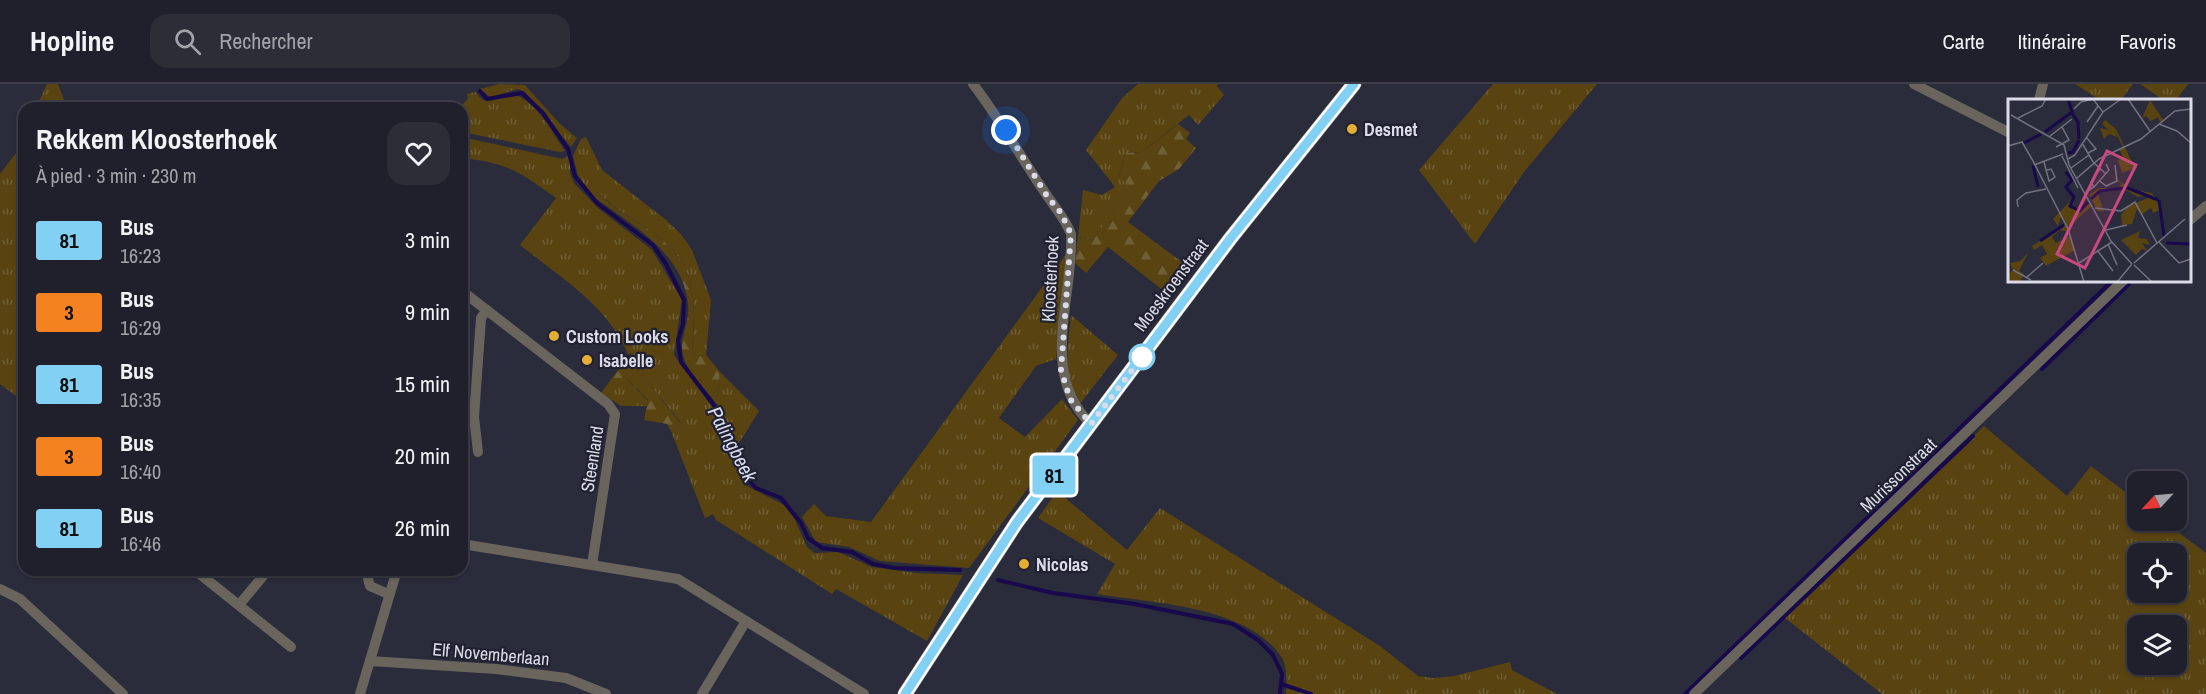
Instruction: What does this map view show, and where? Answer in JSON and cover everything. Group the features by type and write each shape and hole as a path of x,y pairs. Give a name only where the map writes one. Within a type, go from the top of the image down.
{"main road":[{"name":"Moeskroenstraat","path":"905,694 986,567 1091,424 1230,239 1354,84"}],"street":[{"name":"Kloosterhoek","path":"973,84 996,113 1047,196 1061,213 1071,234 1061,370 1070,399 1091,424"},
{"path":"1914,84 2008,132"},
{"path":"2040,99 2043,84"},
{"path":"2191,218 2206,206"},
{"name":"Murissonstraat","path":"1694,694 2122,282"},
{"name":"Steenland","path":"468,296 608,404 615,414 592,565"},
{"path":"478,452 474,417 481,318 487,310"},
{"path":"468,545 678,579 864,694"},
{"path":"202,576 291,647"},
{"path":"239,605 263,576"},
{"path":"369,576 370,586 388,594"},
{"path":"360,694 395,576"},
{"path":"0,590 20,600 123,694"},
{"path":"702,694 746,621"},
{"name":"Elf Novemberlaan","path":"370,661 496,669 566,678 606,694"}],"green space":[{"path":"47,84 58,84 65,102 39,102"},
{"path":"499,84 525,85 559,123 577,138 571,147 525,92 518,89 490,97 480,89"},
{"path":"1138,84 1218,84 1217,86 1224,95 1198,125 1189,115 1142,152 1126,153 1119,175 1131,188 1093,240 1078,237 1083,190 1102,195 1115,187 1086,150 1122,98"},
{"path":"1493,84 1597,84 1524,172 1475,244 1419,170"},
{"path":"2075,84 2133,84 2122,99 2098,99"},
{"path":"2140,84 2188,84 2177,99 2162,99"},
{"path":"476,92 485,101 512,95 525,100 545,120 565,151 560,152 468,133 468,102 465,102 468,99 467,94"},
{"path":"1178,124 1190,133 1186,139 1196,148 1179,169 1159,181 1128,222 1186,265 1165,292 1108,247 1086,273 1075,263 1078,237 1093,240 1130,189 1119,175 1126,153 1142,152"},
{"path":"586,137 602,170 666,220 681,234 692,250 711,300 706,355 695,356 692,351 694,316 691,285 678,257 667,244 599,193 594,197 578,176 573,156 581,139"},
{"path":"468,138 562,159 570,155 570,173 574,183 599,209 652,250 682,300 674,355 718,415 724,441 747,486 784,505 794,518 807,547 815,553 838,552 872,567 916,573 963,575 927,641 836,589 832,594 716,520 713,514 705,518 671,431 681,423 650,385 632,353 628,354 619,337 596,307 520,245 556,198 513,170 468,159"},
{"path":"18,149 18,398 0,384 0,174"},
{"path":"599,193 664,242 677,255 685,268 693,298 692,351 695,356 706,355 720,372 719,387 711,397 692,373 683,353 682,341 688,305 677,270 654,242 594,197"},
{"path":"1067,253 1056,359 1036,366 999,418 1025,437 1062,399 1078,420 969,568 880,561 849,547 816,542 802,517 814,504 826,516 871,522"},
{"path":"1071,315 1118,355 1079,405 1068,373"},
{"path":"632,353 650,385 681,424 671,431 667,424 644,420 648,400 626,378 612,378"},
{"path":"720,372 759,411 736,448 722,411 711,397 719,387"},
{"path":"612,378 626,378 648,401 647,406 621,406 601,393"},
{"path":"1984,426 2067,496 2091,466 2127,493 2127,531 2176,531 2206,553 2206,694 1882,694 1785,618"},
{"path":"1057,491 1127,550 1160,508 1380,646 1418,676 1433,678 1454,676 1510,662 1512,670 1557,694 1286,694 1284,661 1267,641 1247,627 1223,617 1171,604 1097,594 1115,564 1038,518"}],"waterway":[{"name":"Palingbeek","path":"480,91 487,99 522,93 543,113 568,149 575,176 597,203 653,245 666,264 684,300 683,324 678,340 681,362 720,413 746,477 756,488 781,498 801,523 808,538 822,548 852,552 873,564 895,568 960,570"},
{"path":"1685,694 2111,282"},
{"path":"2042,369 2129,284"},
{"path":"1741,658 1973,436"},
{"name":"Palingbeek","path":"998,580 1053,593 1135,604 1233,624 1258,640 1273,655 1282,674 1280,694"},
{"path":"1281,684 1311,694"}],"bus line":[{"name":"81","path":"905,694 1017,522 1230,239 1354,84"}],"place":[{"name":"Desmet","path":"1352,129"},
{"name":"Custom Looks","path":"554,336"},
{"name":"Isabelle","path":"587,360"},
{"name":"Nicolas","path":"1024,564"}],"route":[{"path":"1006,130 1047,196 1061,213 1071,234 1061,370 1070,399 1091,424 1142,357"}]}
